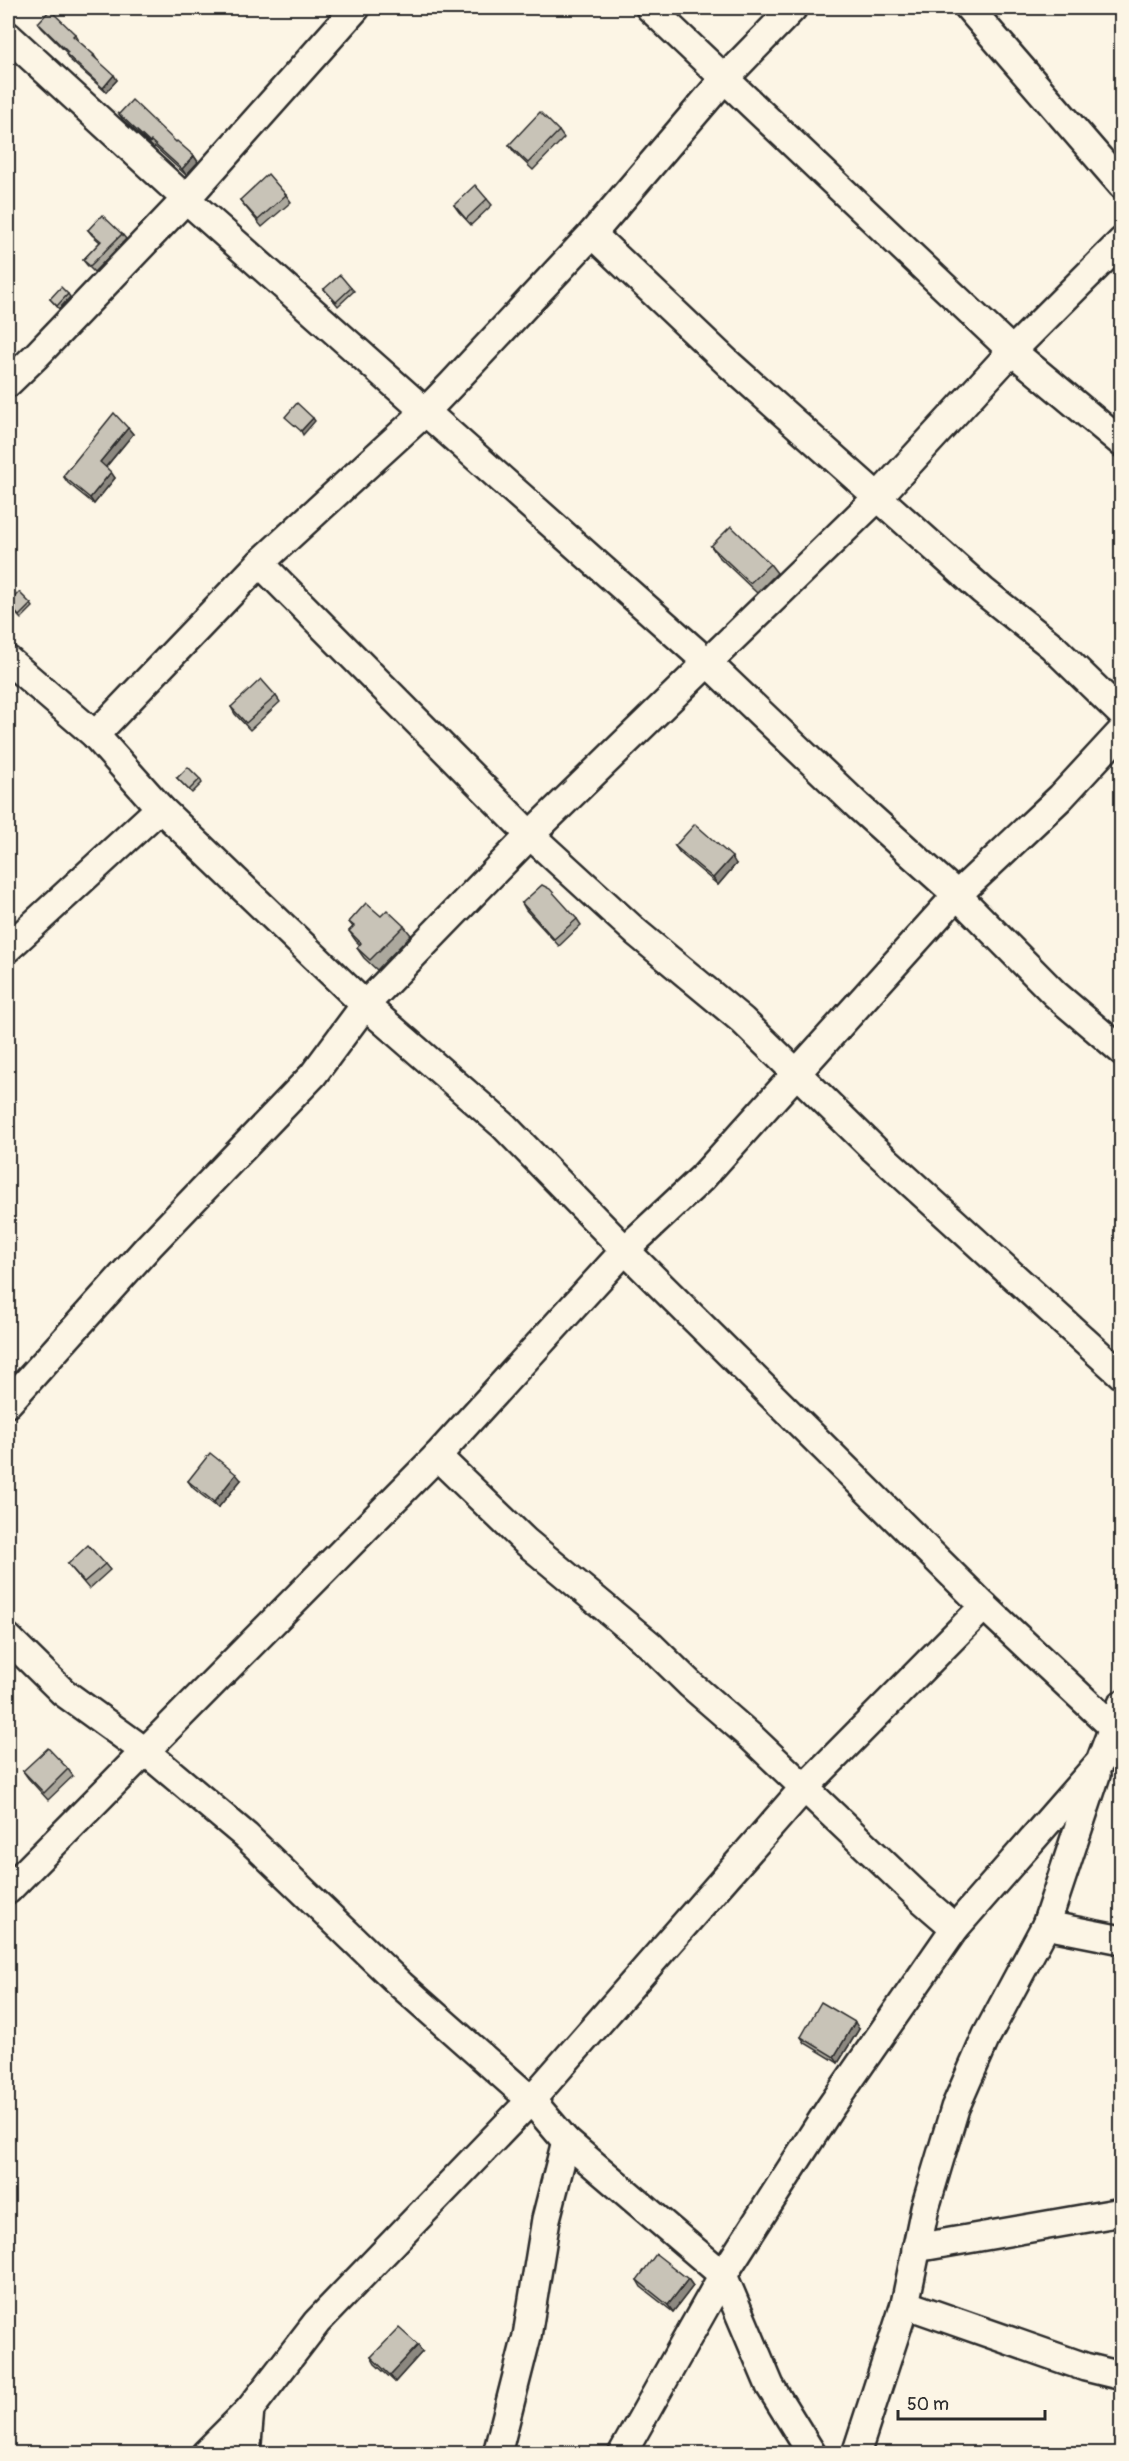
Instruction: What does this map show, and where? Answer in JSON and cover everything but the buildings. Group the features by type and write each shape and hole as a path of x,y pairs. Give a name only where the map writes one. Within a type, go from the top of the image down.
{"street":[{"path":"8,383 186,199 356,8"},
{"path":"650,8 1012,351 1122,443"},
{"path":"95,735 260,563 425,412 592,234 725,78 794,8"},
{"path":"969,8 1122,185"},
{"path":"8,36 186,199 707,662 858,806 957,895 1055,994 1122,1052"},
{"path":"592,234 730,365 983,591 1052,646 1122,714"},
{"path":"8,1403 149,1246 313,1075 365,1005 530,835 878,497 1012,351 1122,241"},
{"path":"260,563 530,835 637,933 742,1020 874,1149 1122,1375"},
{"path":"8,660 95,735 160,808 365,1005 504,1126 625,1250 984,1606 1119,1721 1100,1762 1046,1925 987,2035 955,2108 925,2208 905,2304 856,2454"},
{"path":"8,1890 438,1456 625,1250 702,1178 957,895 1061,797 1122,731"},
{"path":"8,948 160,808"},
{"path":"438,1456 525,1541 650,1645 691,1685 751,1737 803,1789 918,1896 956,1928"},
{"path":"206,2454 250,2409 317,2322 531,2100 803,1789 984,1606"},
{"path":"8,1638 63,1692 146,1752 246,1836 401,1985 531,2100 566,2141 723,2275 770,2386 812,2454"},
{"path":"622,2454 723,2275 830,2108 956,1928 1100,1762"},
{"path":"1046,1925 1122,1940"},
{"path":"497,2454 527,2336 546,2219 566,2141"},
{"path":"916,2248 1122,2212"},
{"path":"905,2304 1085,2367 1122,2376"},
{"path":"246,2454 250,2409"}]}
